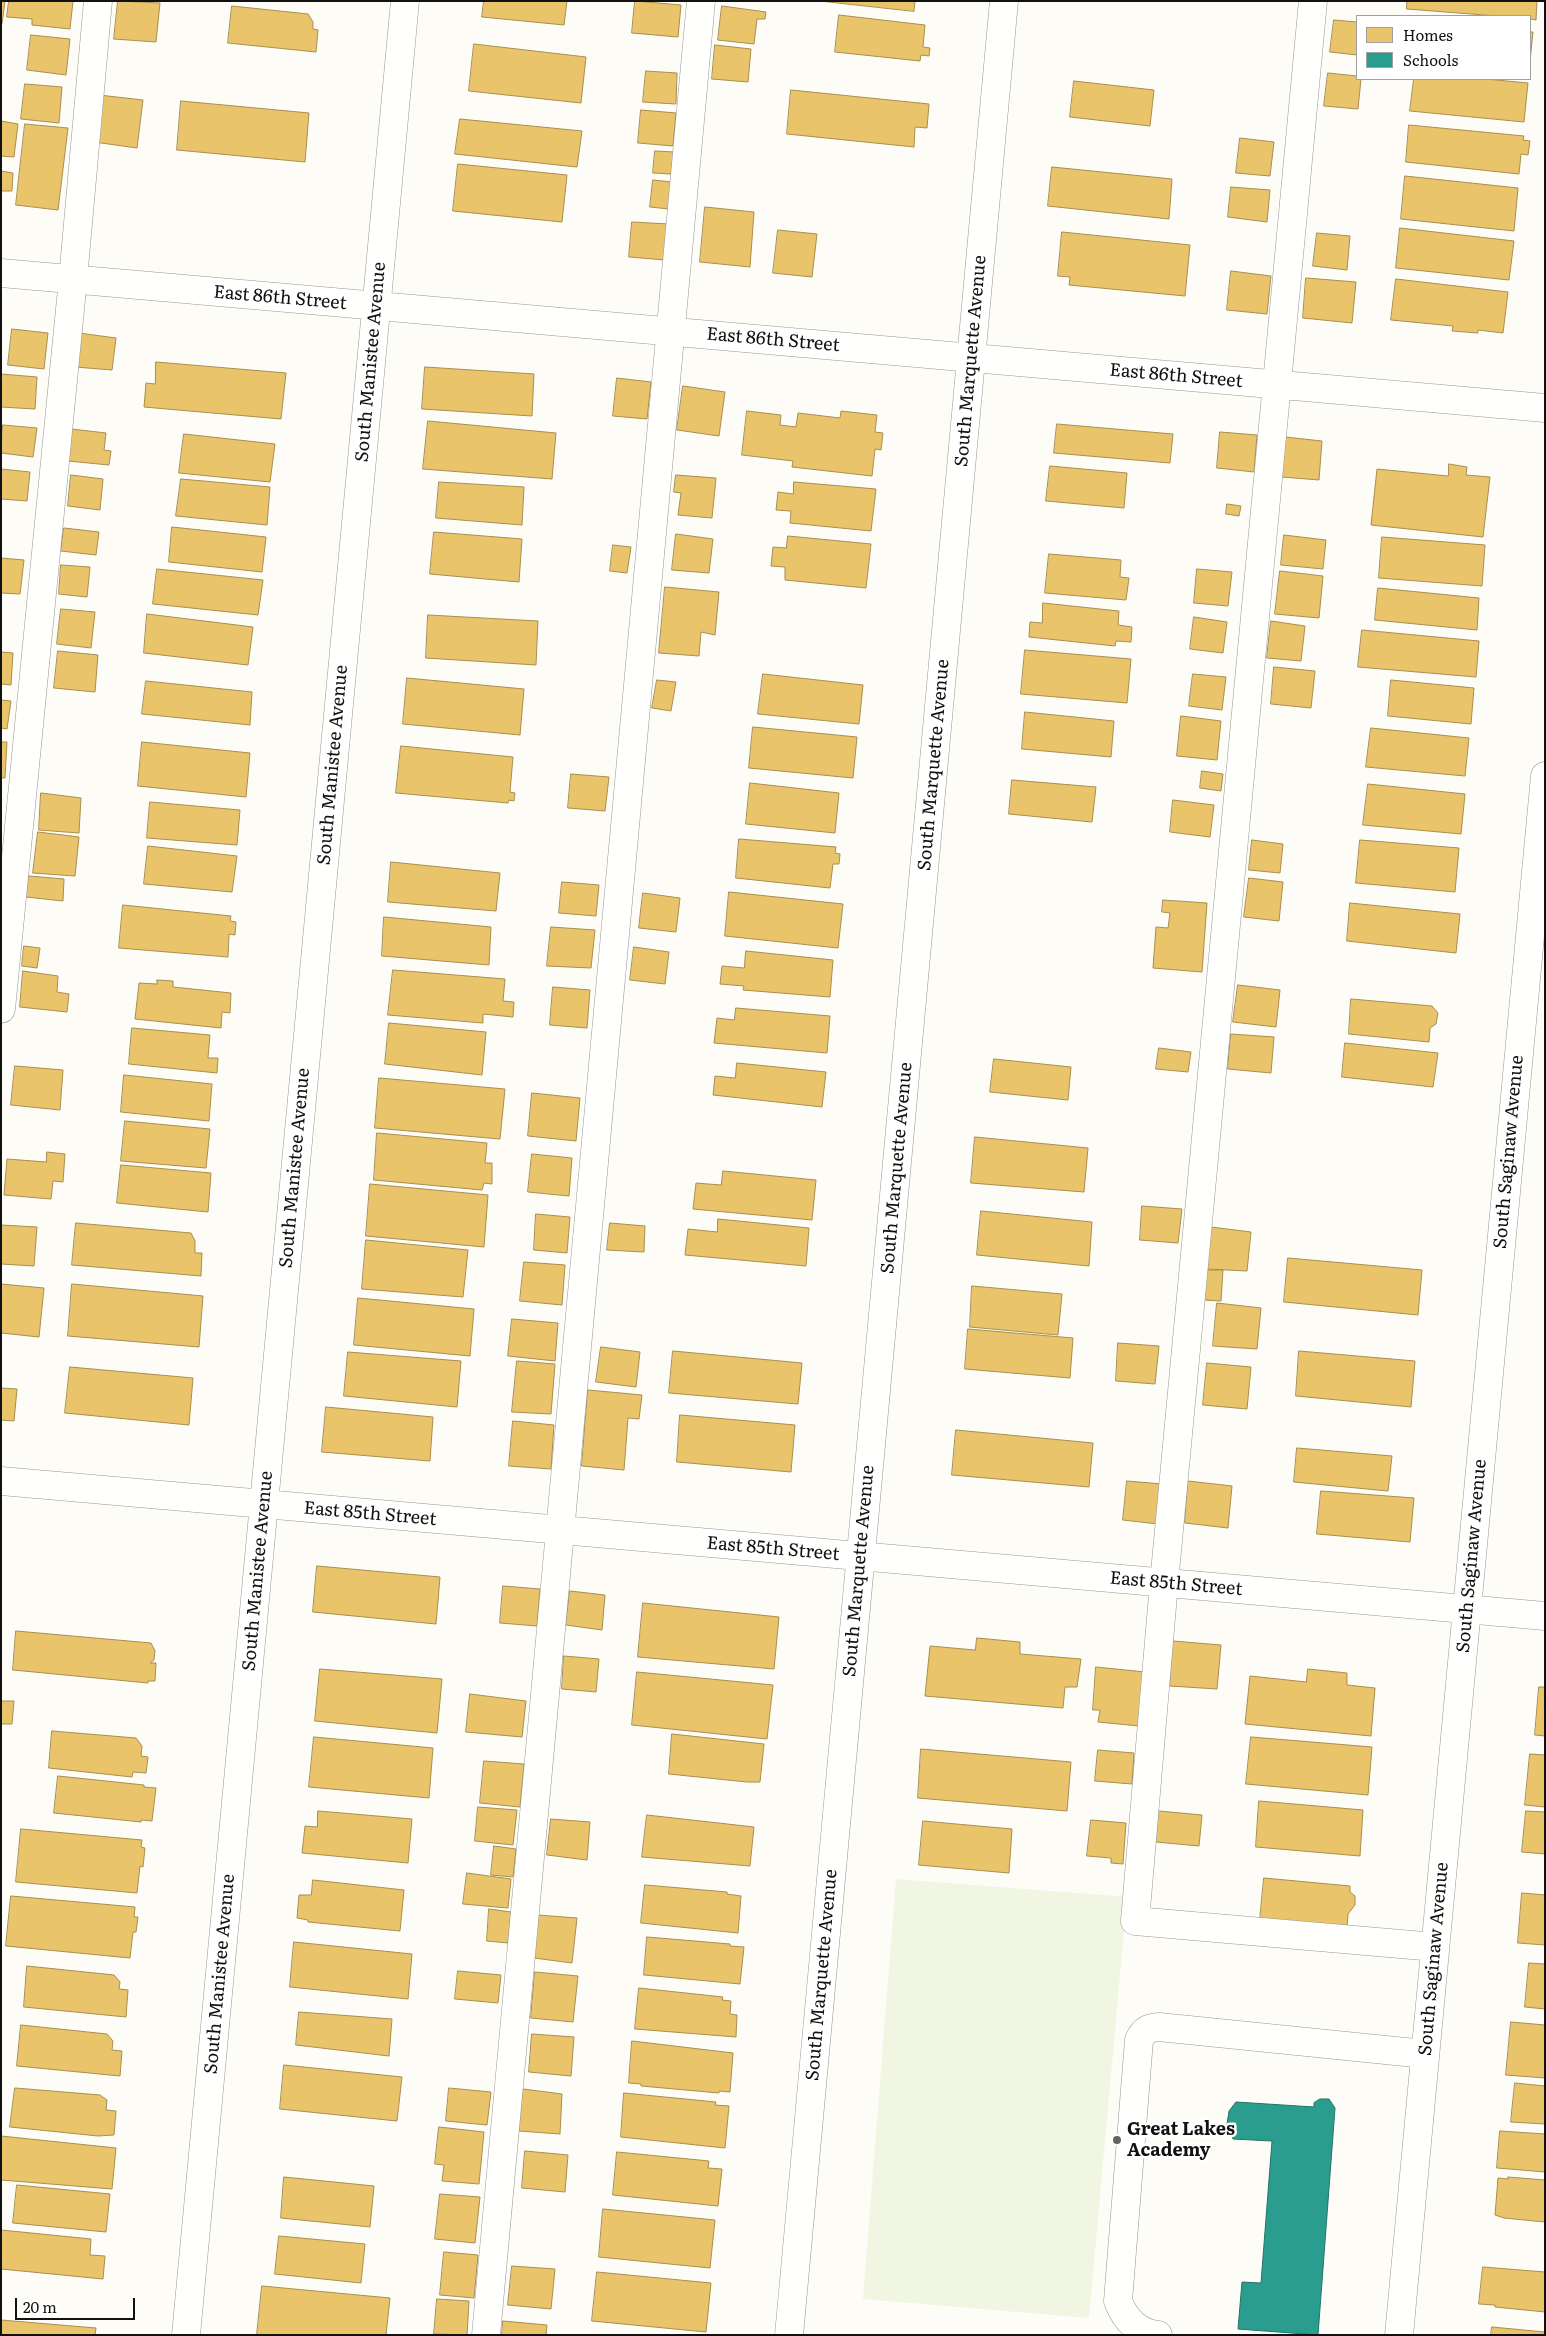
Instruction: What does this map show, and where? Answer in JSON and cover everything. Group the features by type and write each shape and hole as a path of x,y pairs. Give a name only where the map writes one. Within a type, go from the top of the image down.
{"street":[{"path":"1,1009 73,279 98,1"},
{"name":"South Manistee Avenue","path":"186,2335 405,1"},
{"path":"486,2335 701,1"},
{"name":"South Marquette Avenue","path":"789,2335 1004,1"},
{"path":"1313,1 1164,1583 1135,1921 1435,1947"},
{"name":"East 86th Street","path":"1,273 1545,408"},
{"name":"South Saginaw Avenue","path":"1399,2335 1545,776"},
{"name":"East 85th Street","path":"1,1481 1545,1616"},
{"path":"1158,2335 1136,2327 1124,2317 1118,2301 1139,2040 1143,2032 1150,2028 1159,2027 1424,2054"}],"green space":[{"path":"896,1879 1127,1897 1089,2318 863,2299"}],"building: Homes":[{"path":"1,1 5,1 2,24 1,24"},
{"path":"9,1 73,1 70,29 32,25 32,19 7,17"},
{"path":"118,1 160,3 156,42 114,39"},
{"path":"484,1 567,1 564,25 482,17"},
{"path":"635,1 681,5 678,37 632,33"},
{"path":"820,1 915,1 914,11"},
{"path":"1407,1 1537,1 1536,20 1531,19 1531,15 1484,15 1407,9"},
{"path":"232,6 308,14 313,22 313,29 318,30 316,52 228,43"},
{"path":"722,6 766,12 765,19 757,19 754,44 718,40"},
{"path":"839,15 925,25 923,47 930,48 929,56 921,55 920,61 835,52"},
{"path":"1334,20 1356,22 1356,55 1330,52"},
{"path":"1531,32 1533,32 1531,51"},
{"path":"31,35 70,39 66,75 27,70"},
{"path":"474,44 586,57 581,103 469,91"},
{"path":"715,45 751,49 748,82 712,79"},
{"path":"646,71 677,73 676,104 643,102"},
{"path":"1328,73 1356,76 1356,80 1361,80 1358,109 1324,106"},
{"path":"1414,80 1496,80 1528,83 1524,122 1410,111"},
{"path":"1074,81 1154,90 1150,126 1070,117"},
{"path":"25,84 62,87 59,123 21,119"},
{"path":"791,90 929,104 927,128 915,127 914,147 787,134"},
{"path":"99,95 143,100 137,148 94,142"},
{"path":"181,101 309,113 305,162 177,150"},
{"path":"641,110 676,113 673,146 638,143"},
{"path":"460,119 582,131 577,167 455,154"},
{"path":"1,121 18,124 14,157 1,156"},
{"path":"25,124 68,128 58,210 16,205"},
{"path":"1409,125 1524,136 1523,140 1530,141 1528,155 1521,154 1519,174 1406,162"},
{"path":"1240,138 1274,142 1270,176 1236,173"},
{"path":"655,151 674,152 671,174 653,173"},
{"path":"458,164 567,175 562,222 453,211"},
{"path":"1052,167 1172,179 1169,219 1048,206"},
{"path":"1,171 13,173 12,191 1,191"},
{"path":"1405,176 1518,188 1514,231 1401,219"},
{"path":"653,180 672,182 669,209 650,207"},
{"path":"1231,187 1270,190 1267,222 1228,217"},
{"path":"705,207 754,212 750,267 700,262"},
{"path":"632,222 669,224 665,260 629,257"},
{"path":"1400,228 1514,241 1509,280 1396,268"},
{"path":"778,230 817,234 812,277 773,273"},
{"path":"1062,232 1190,245 1185,296 1069,285 1070,277 1058,276"},
{"path":"1317,233 1350,236 1347,270 1313,266"},
{"path":"1231,271 1271,276 1267,314 1227,310"},
{"path":"1306,278 1356,282 1352,323 1303,318"},
{"path":"1396,279 1508,292 1503,333 1478,330 1478,333 1452,331 1453,326 1391,320"},
{"path":"12,329 48,333 44,369 8,365"},
{"path":"79,333 116,338 112,370 75,367"},
{"path":"156,362 286,373 281,419 144,407 146,383 155,384"},
{"path":"425,367 534,374 532,416 422,409"},
{"path":"1,374 37,377 35,409 1,407"},
{"path":"617,378 651,382 647,419 613,416"},
{"path":"683,386 725,392 719,436 677,430"},
{"path":"747,411 781,415 780,425 796,427 798,413 840,418 841,411 877,415 875,432 883,433 881,450 875,449 872,476 792,467 793,461 742,455"},
{"path":"428,421 556,433 552,479 423,469"},
{"path":"1057,424 1173,434 1170,463 1054,453"},
{"path":"3,425 37,428 33,457 1,453"},
{"path":"72,429 106,433 104,450 111,451 109,465 68,461"},
{"path":"1220,432 1257,435 1254,472 1217,468"},
{"path":"184,434 275,444 270,482 179,473"},
{"path":"1285,437 1322,441 1319,480 1282,477"},
{"path":"1449,464 1467,467 1466,475 1490,477 1483,537 1371,525 1377,469 1448,476"},
{"path":"1050,466 1127,473 1124,508 1046,501"},
{"path":"1,469 30,472 27,501 1,499"},
{"path":"71,475 103,479 100,510 68,506"},
{"path":"676,475 716,478 712,518 678,515 681,493 674,492"},
{"path":"181,479 270,487 267,525 176,516"},
{"path":"439,482 524,487 522,525 436,518"},
{"path":"794,482 876,489 871,531 790,523 791,511 776,510 778,492 793,494"},
{"path":"1227,504 1241,506 1239,516 1226,514"},
{"path":"172,527 266,537 262,572 169,562"},
{"path":"64,528 99,532 96,555 61,551"},
{"path":"434,532 522,539 519,582 430,574"},
{"path":"676,534 713,539 709,573 672,570"},
{"path":"1284,535 1326,540 1323,569 1281,565"},
{"path":"788,536 871,544 866,588 785,580 785,567 771,566 773,547 786,548"},
{"path":"1382,537 1485,545 1482,586 1379,578"},
{"path":"613,545 631,547 627,573 610,571"},
{"path":"1049,554 1121,560 1120,577 1129,578 1126,600 1045,593"},
{"path":"1,558 24,560 20,594 1,593"},
{"path":"61,565 90,567 87,597 59,594"},
{"path":"157,569 263,580 258,615 153,604"},
{"path":"1197,569 1232,572 1228,606 1194,603"},
{"path":"1280,571 1323,576 1319,618 1275,614"},
{"path":"665,587 719,592 715,635 701,632 699,656 659,653"},
{"path":"1378,588 1479,598 1477,630 1375,620"},
{"path":"1043,603 1119,611 1118,625 1132,627 1131,642 1116,641 1115,646 1029,637 1030,622 1042,623"},
{"path":"61,609 95,612 91,648 57,644"},
{"path":"147,614 253,627 248,665 144,653"},
{"path":"428,615 538,621 536,665 426,658"},
{"path":"1194,617 1227,622 1223,653 1190,649"},
{"path":"1271,621 1305,626 1301,661 1267,658"},
{"path":"1362,630 1479,641 1476,677 1358,667"},
{"path":"1025,650 1131,659 1127,703 1021,694"},
{"path":"58,651 98,655 95,692 54,688"},
{"path":"1,652 13,653 11,685 1,684"},
{"path":"1274,667 1315,671 1311,708 1271,704"},
{"path":"763,674 863,685 859,724 758,714"},
{"path":"1193,674 1226,677 1222,710 1189,706"},
{"path":"407,678 524,689 520,735 403,724"},
{"path":"657,680 676,682 671,711 652,708"},
{"path":"1391,680 1474,688 1471,724 1388,716"},
{"path":"146,681 252,692 250,725 142,714"},
{"path":"1,700 11,701 7,729 1,728"},
{"path":"1025,712 1114,721 1111,757 1022,749"},
{"path":"1181,716 1221,721 1217,760 1177,756"},
{"path":"753,727 857,737 853,778 749,768"},
{"path":"1371,728 1469,738 1465,776 1366,767"},
{"path":"1,742 7,742 5,778 1,778"},
{"path":"142,742 250,753 246,797 138,786"},
{"path":"401,746 513,757 510,792 515,793 514,801 509,800 508,803 396,793"},
{"path":"1202,771 1223,774 1221,791 1200,788"},
{"path":"571,774 609,777 605,811 568,808"},
{"path":"1012,780 1096,787 1092,822 1009,814"},
{"path":"750,783 839,793 835,833 746,824"},
{"path":"1368,784 1465,794 1461,834 1363,825"},
{"path":"41,793 81,798 79,833 39,830"},
{"path":"1173,800 1214,805 1210,837 1170,832"},
{"path":"150,802 240,810 237,845 147,838"},
{"path":"38,832 79,837 75,876 33,873"},
{"path":"739,839 836,847 835,853 840,854 839,864 833,864 830,888 736,878"},
{"path":"1252,840 1283,844 1280,873 1249,870"},
{"path":"1360,840 1459,848 1455,892 1356,883"},
{"path":"148,846 237,856 232,892 144,884"},
{"path":"391,862 500,873 496,911 388,902"},
{"path":"29,876 64,879 63,901 26,897"},
{"path":"1249,878 1283,882 1279,921 1244,917"},
{"path":"562,882 599,885 596,916 559,913"},
{"path":"729,892 843,904 838,948 725,936"},
{"path":"643,893 680,898 676,932 639,928"},
{"path":"1163,900 1207,903 1202,972 1153,968 1156,927 1168,928 1170,913 1162,912"},
{"path":"1350,903 1460,914 1456,953 1347,941"},
{"path":"123,905 231,916 230,921 236,922 235,935 229,934 228,957 119,948"},
{"path":"384,917 491,927 489,965 382,956"},
{"path":"551,927 595,930 591,968 547,966"},
{"path":"24,946 40,948 37,968 22,966"},
{"path":"634,947 669,952 665,984 630,980"},
{"path":"746,951 833,960 830,997 743,990 744,986 720,984 722,966 744,968"},
{"path":"393,970 505,979 503,1001 514,1002 513,1017 483,1014 483,1023 388,1015"},
{"path":"23,971 58,976 57,992 69,994 67,1012 20,1007"},
{"path":"157,980 173,981 173,987 231,993 230,1013 222,1012 221,1028 135,1019 139,983 157,984"},
{"path":"1238,985 1280,990 1276,1027 1233,1022"},
{"path":"553,987 590,990 587,1028 550,1025"},
{"path":"1351,999 1432,1006 1438,1013 1436,1024 1430,1028 1429,1042 1349,1034"},
{"path":"736,1008 830,1016 827,1053 714,1043 717,1018 734,1020"},
{"path":"389,1023 486,1032 482,1075 385,1064"},
{"path":"132,1028 210,1035 208,1058 218,1058 217,1073 129,1064"},
{"path":"1231,1034 1274,1037 1271,1073 1228,1069"},
{"path":"1345,1043 1438,1053 1433,1087 1342,1077"},
{"path":"1159,1048 1191,1052 1188,1072 1156,1069"},
{"path":"994,1059 1071,1067 1068,1100 990,1092"},
{"path":"737,1063 826,1072 822,1107 713,1095 715,1076 735,1078"},
{"path":"15,1066 63,1070 60,1110 11,1105"},
{"path":"124,1075 212,1084 209,1121 121,1112"},
{"path":"379,1078 505,1089 500,1139 375,1128"},
{"path":"532,1093 580,1098 576,1141 528,1136"},
{"path":"125,1121 210,1129 206,1168 121,1161"},
{"path":"377,1133 487,1143 485,1163 492,1163 492,1184 484,1183 482,1190 374,1180"},
{"path":"975,1137 1088,1148 1084,1192 971,1183"},
{"path":"47,1152 65,1154 63,1182 53,1181 51,1199 4,1195 7,1159 46,1162"},
{"path":"532,1154 572,1158 569,1196 528,1192"},
{"path":"121,1165 211,1173 208,1212 117,1203"},
{"path":"723,1171 816,1180 812,1220 693,1209 696,1183 721,1185"},
{"path":"370,1184 488,1195 484,1247 366,1236"},
{"path":"1142,1206 1182,1209 1178,1243 1140,1240"},
{"path":"981,1211 1092,1222 1089,1266 977,1255"},
{"path":"536,1214 570,1217 567,1253 534,1250"},
{"path":"718,1219 809,1228 806,1266 685,1255 688,1229 717,1232"},
{"path":"76,1223 191,1233 195,1241 195,1253 202,1253 201,1276 72,1265"},
{"path":"610,1223 645,1226 644,1252 607,1250"},
{"path":"1,1225 37,1227 34,1266 1,1264"},
{"path":"1211,1227 1251,1232 1247,1271 1207,1269"},
{"path":"366,1240 468,1250 463,1297 362,1289"},
{"path":"1288,1258 1422,1270 1418,1315 1284,1302"},
{"path":"524,1262 565,1265 562,1305 520,1301"},
{"path":"1206,1270 1223,1270 1221,1301 1203,1300"},
{"path":"1,1284 44,1288 39,1337 1,1333"},
{"path":"72,1284 203,1296 199,1347 68,1336"},
{"path":"972,1286 1062,1294 1058,1335 970,1327"},
{"path":"358,1298 474,1309 470,1356 354,1345"},
{"path":"1217,1303 1261,1308 1257,1349 1213,1346"},
{"path":"512,1319 558,1323 555,1361 508,1356"},
{"path":"968,1329 1073,1338 1070,1378 965,1369"},
{"path":"1118,1343 1159,1346 1155,1384 1116,1381"},
{"path":"601,1347 640,1352 636,1387 596,1382"},
{"path":"673,1351 802,1363 798,1404 669,1393"},
{"path":"1299,1351 1415,1361 1411,1407 1296,1396"},
{"path":"348,1352 461,1361 457,1407 344,1396"},
{"path":"517,1361 555,1364 551,1414 512,1412"},
{"path":"1207,1363 1251,1367 1247,1409 1203,1405"},
{"path":"70,1367 193,1378 189,1425 65,1413"},
{"path":"1,1388 17,1389 14,1421 1,1420"},
{"path":"588,1390 642,1395 639,1419 628,1418 624,1470 582,1466"},
{"path":"326,1407 433,1417 430,1461 322,1452"},
{"path":"680,1415 795,1425 791,1472 677,1462"},
{"path":"513,1421 554,1425 551,1469 509,1466"},
{"path":"956,1430 1093,1443 1089,1487 952,1475"},
{"path":"1297,1448 1392,1456 1388,1491 1294,1482"},
{"path":"1127,1481 1162,1484 1158,1524 1123,1520"},
{"path":"1188,1481 1232,1486 1228,1528 1185,1523"},
{"path":"1321,1491 1414,1498 1410,1542 1317,1534"},
{"path":"317,1566 440,1577 436,1624 313,1612"},
{"path":"503,1586 540,1589 537,1626 500,1623"},
{"path":"570,1591 605,1595 602,1630 566,1625"},
{"path":"643,1603 779,1617 774,1669 638,1657"},
{"path":"16,1631 151,1643 155,1651 154,1660 150,1663 156,1663 155,1681 148,1681 148,1683 13,1670"},
{"path":"977,1638 1020,1642 1020,1654 1081,1659 1077,1687 1065,1687 1063,1708 925,1696 930,1646 975,1650"},
{"path":"1173,1641 1221,1645 1217,1689 1170,1686"},
{"path":"564,1656 599,1659 596,1692 562,1689"},
{"path":"1096,1667 1145,1672 1139,1726 1098,1722 1100,1710 1093,1710"},
{"path":"320,1669 442,1679 437,1733 315,1721"},
{"path":"1308,1669 1347,1673 1347,1685 1375,1688 1371,1736 1245,1724 1250,1676 1306,1682"},
{"path":"637,1672 773,1685 767,1739 632,1725"},
{"path":"1539,1687 1545,1687 1545,1736 1535,1735"},
{"path":"470,1694 526,1701 522,1737 466,1732"},
{"path":"1,1701 14,1701 12,1724 1,1724"},
{"path":"52,1731 136,1738 142,1746 141,1756 148,1757 146,1773 133,1772 132,1777 49,1768"},
{"path":"672,1734 764,1744 760,1782 669,1774"},
{"path":"314,1737 433,1748 429,1798 309,1787"},
{"path":"1251,1737 1372,1747 1368,1795 1246,1784"},
{"path":"921,1749 1071,1762 1067,1811 918,1798"},
{"path":"1098,1750 1134,1753 1132,1784 1095,1781"},
{"path":"1530,1754 1545,1755 1545,1807 1525,1805"},
{"path":"484,1761 524,1764 520,1807 480,1803"},
{"path":"58,1776 144,1785 144,1787 156,1788 152,1821 141,1820 141,1822 54,1813"},
{"path":"1259,1801 1363,1810 1360,1856 1256,1847"},
{"path":"478,1807 517,1810 513,1845 475,1841"},
{"path":"318,1811 412,1819 408,1863 302,1853 305,1826 317,1827"},
{"path":"1159,1811 1202,1815 1199,1846 1156,1842"},
{"path":"1526,1811 1545,1812 1545,1854 1522,1852"},
{"path":"647,1815 754,1827 750,1866 642,1857"},
{"path":"551,1819 590,1822 587,1860 547,1855"},
{"path":"1091,1820 1126,1823 1123,1864 1111,1863 1111,1858 1087,1856"},
{"path":"923,1821 1012,1829 1009,1873 919,1865"},
{"path":"21,1829 142,1840 141,1847 145,1848 143,1867 140,1866 137,1893 16,1882"},
{"path":"494,1846 516,1849 513,1877 491,1875"},
{"path":"467,1873 511,1879 508,1908 463,1904"},
{"path":"1264,1878 1350,1886 1350,1892 1355,1896 1355,1905 1348,1914 1347,1928 1260,1920"},
{"path":"313,1880 404,1890 400,1931 308,1922 308,1920 297,1918 299,1895 311,1895"},
{"path":"645,1885 727,1892 727,1894 741,1896 738,1933 641,1923"},
{"path":"1522,1893 1545,1895 1545,1945 1518,1943"},
{"path":"11,1896 135,1907 134,1917 138,1917 136,1932 133,1932 130,1958 6,1946"},
{"path":"489,1909 511,1912 508,1943 487,1941"},
{"path":"538,1915 577,1918 572,1963 534,1958"},
{"path":"647,1937 730,1944 730,1946 744,1947 740,1984 644,1975"},
{"path":"294,1942 412,1954 408,1999 290,1987"},
{"path":"1529,1963 1545,1964 1545,2009 1525,2007"},
{"path":"27,1966 114,1975 120,1982 119,1989 128,1990 126,2017 24,2007"},
{"path":"458,1971 501,1975 498,2003 455,1999"},
{"path":"535,1972 578,1976 573,2022 531,2018"},
{"path":"639,1988 723,1997 722,2000 731,2001 730,2014 737,2015 736,2037 635,2029"},
{"path":"299,2012 392,2019 389,2056 296,2045"},
{"path":"1511,2022 1545,2025 1545,2078 1506,2075"},
{"path":"21,2025 107,2034 113,2041 112,2050 122,2051 120,2076 17,2066"},
{"path":"532,2034 574,2037 571,2076 529,2072"},
{"path":"632,2041 733,2053 730,2092 719,2091 719,2093 641,2086 641,2084 629,2083"},
{"path":"284,2065 402,2077 397,2121 280,2109"},
{"path":"1515,2083 1545,2086 1545,2124 1511,2122"},
{"path":"15,2088 100,2095 107,2100 106,2110 116,2111 114,2135 98,2136 10,2127"},
{"path":"449,2088 491,2092 487,2125 446,2121"},
{"path":"523,2089 562,2094 560,2134 519,2131"},
{"path":"624,2093 716,2102 715,2105 729,2106 725,2148 621,2137"},
{"path":"439,2127 484,2132 479,2184 442,2181 444,2165 435,2164"},
{"path":"1500,2131 1545,2134 1545,2172 1497,2168"},
{"path":"1,2136 116,2148 112,2189 1,2180"},
{"path":"525,2151 568,2155 565,2192 522,2188"},
{"path":"617,2152 709,2161 708,2168 722,2169 718,2206 613,2195"},
{"path":"284,2177 374,2186 370,2227 281,2218"},
{"path":"1508,2177 1545,2180 1545,2222 1504,2218 1495,2215 1498,2178 1508,2179"},
{"path":"17,2185 110,2194 106,2232 13,2223"},
{"path":"440,2194 480,2197 475,2243 435,2239"},
{"path":"603,2209 715,2220 710,2268 599,2257"},
{"path":"1,2230 91,2239 90,2255 105,2256 103,2279 1,2269"},
{"path":"279,2236 365,2244 361,2283 275,2274"},
{"path":"444,2252 478,2255 474,2298 440,2295"},
{"path":"512,2266 555,2269 551,2309 508,2305"},
{"path":"1483,2267 1545,2272 1545,2312 1479,2304"},
{"path":"597,2272 711,2283 706,2332 592,2321"},
{"path":"262,2286 390,2298 386,2335 257,2335"},
{"path":"437,2299 469,2301 467,2335 434,2334"},
{"path":"1,2320 96,2328 95,2335 1,2335"},
{"path":"503,2321 547,2325 546,2335 502,2335"},
{"path":"1492,2327 1545,2332 1545,2335 1491,2335"}],"building: Schools":[{"path":"1320,2099 1329,2099 1335,2108 1318,2335 1238,2329 1242,2282 1261,2283 1272,2141 1233,2139 1227,2124 1229,2111 1236,2102 1314,2107 1314,2103"}],"place":[{"name":"Great Lakes Academy","path":"1117,2140"}]}
